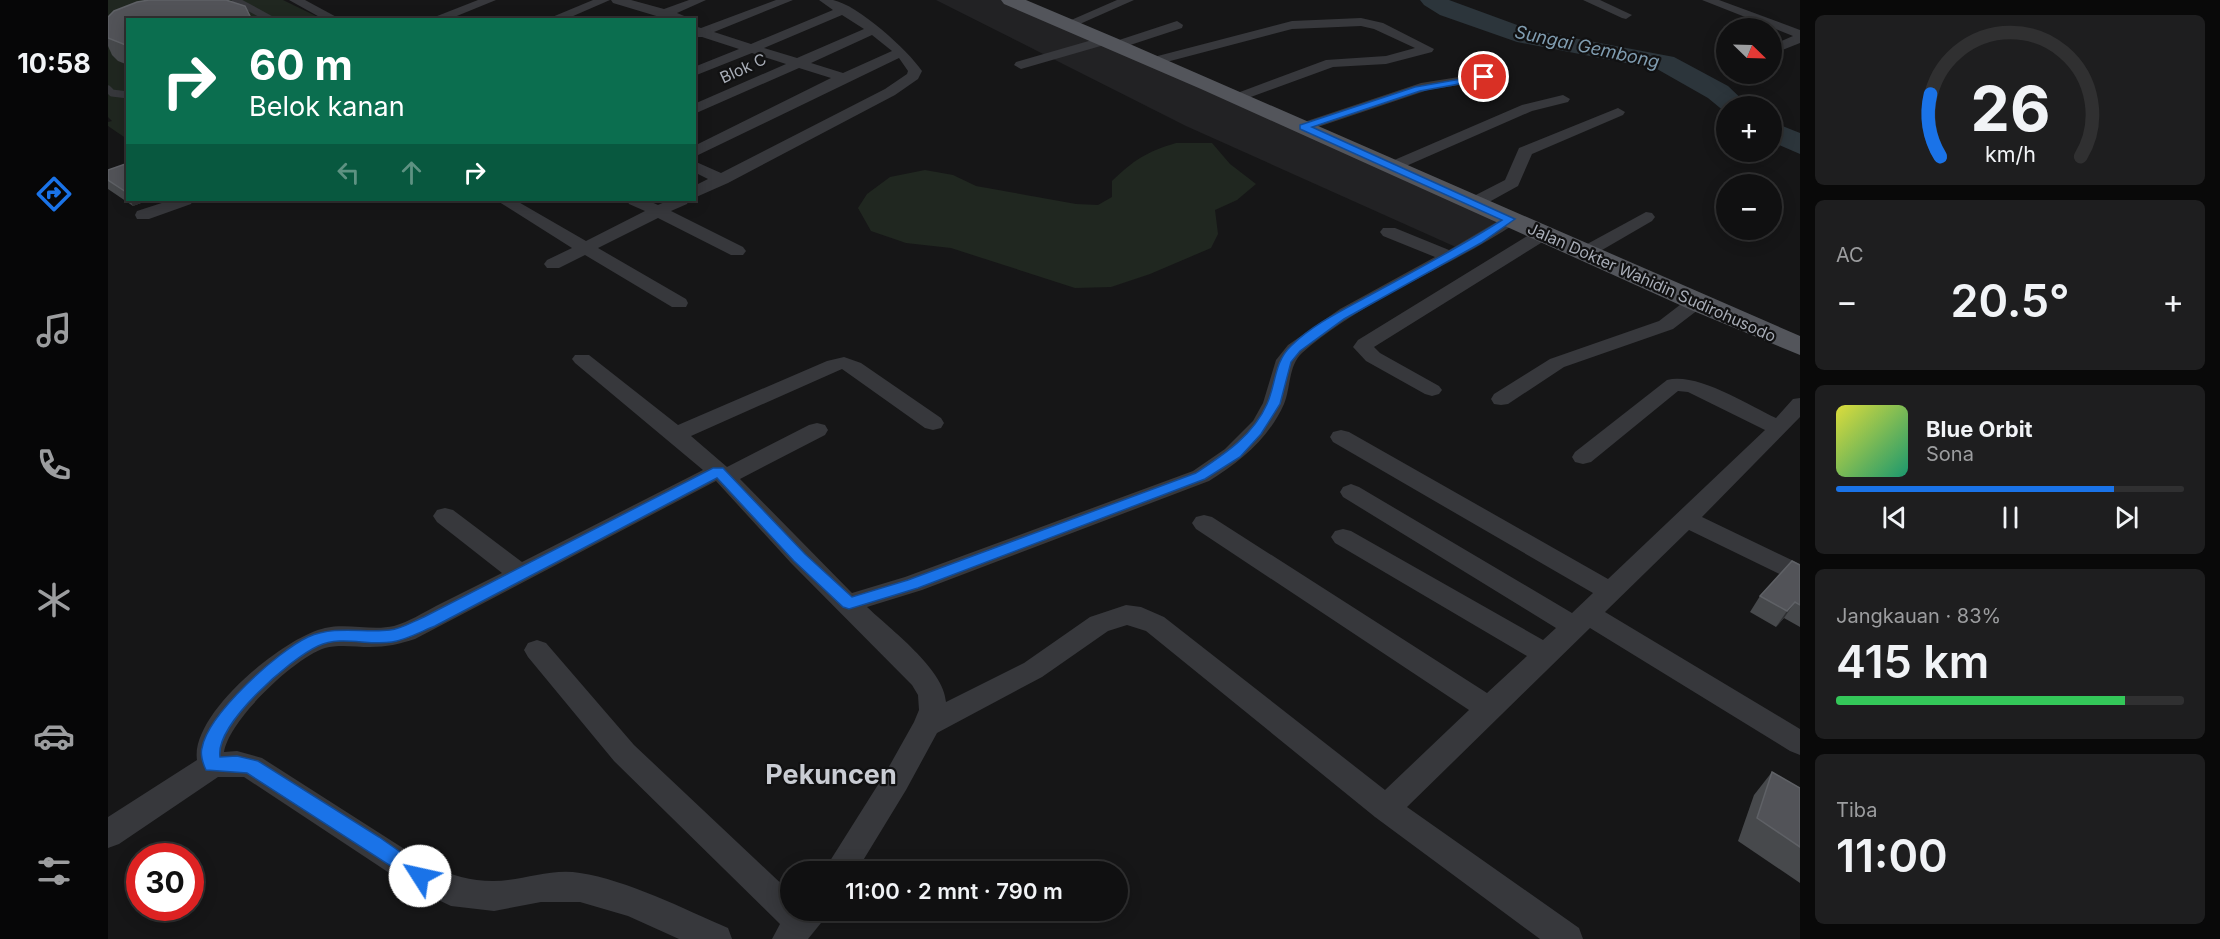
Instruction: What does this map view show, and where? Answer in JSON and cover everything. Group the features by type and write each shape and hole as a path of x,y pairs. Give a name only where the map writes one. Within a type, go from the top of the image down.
{"main road":[{"name":"Jalan Dokter Wahidin Sudirohusodo","path":"1010,0 1155,61 1584,253 1800,346"}],"street":[{"path":"297,0 332,18"},
{"path":"439,18 490,0"},
{"path":"556,18 604,0"},
{"path":"617,0 658,16 673,18"},
{"path":"658,16 700,0"},
{"path":"700,29 787,0"},
{"path":"696,192 890,92 913,76 915,71 901,52 843,10 825,0"},
{"path":"1068,24 1128,0"},
{"path":"1589,0 1626,15"},
{"path":"1708,0 1800,36"},
{"path":"696,71 843,10"},
{"path":"1155,61 1292,25 1361,21 1378,26 1427,49 1386,60 1331,63 1237,98"},
{"path":"1021,65 1177,25"},
{"path":"700,29 890,92"},
{"name":"Blok C","path":"696,109 872,30"},
{"path":"1782,45 1800,36"},
{"path":"696,151 901,52"},
{"path":"1303,127 1418,88 1484,77"},
{"path":"1391,167 1527,108 1563,99"},
{"path":"1474,203 1512,183 1525,151 1618,112"},
{"path":"696,167 722,180"},
{"path":"143,214 182,201"},
{"path":"506,201 680,303"},
{"path":"637,201 737,251"},
{"path":"553,264 679,201"},
{"path":"1584,253 1646,217"},
{"path":"849,603 913,584 1201,476 1235,454 1256,431 1274,404 1285,362 1295,348 1340,316 1449,256 1510,219"},
{"path":"1389,232 1449,256"},
{"path":"1432,390 1373,357 1364,347 1365,344 1543,234"},
{"path":"1501,399 1557,363 1666,325 1696,302"},
{"path":"582,359 722,474 800,557 849,603 927,685 932,694 933,710 927,725 896,781 845,861"},
{"path":"676,434 834,365 844,363 854,367 933,423"},
{"path":"1583,457 1674,384 1694,387 1779,428"},
{"path":"1386,808 1544,653 1686,519 1779,428 1800,404"},
{"path":"108,834 218,739 264,678 291,655 314,641 337,635 392,636 430,621 722,474 817,430"},
{"path":"1341,437 1611,592"},
{"path":"1351,492 1800,743"},
{"path":"445,516 520,574"},
{"path":"1686,519 1800,575"},
{"path":"1204,523 1488,708"},
{"path":"1343,537 1544,653"},
{"path":"927,725 1033,670 1099,624 1118,616 1134,616 1155,624 1386,808 1567,939"},
{"path":"537,650 624,753 800,924"},
{"path":"218,739 237,763 252,767 420,876 451,891 494,896 541,887 580,888 633,903 716,939"}],"lane":[{"path":"234,0 268,18"},
{"path":"108,89 112,93 126,95"}],"shaded area":[{"path":"108,0 283,0 320,18 126,18 126,138 108,126 108,122 112,121 108,117"},
{"path":"936,0 1006,0 1504,219 1458,248 1186,126"},
{"path":"1176,143 1212,143 1230,164 1256,184 1237,200 1215,210 1218,234 1211,248 1150,274 1111,287 1075,288 951,248 906,243 871,231 858,208 867,194 890,177 925,170 953,175 976,186 1076,204 1098,205 1112,197 1112,181 1127,167 1148,153"}],"building":[{"path":"226,0 245,6 250,16 250,18 126,18 126,45 108,38 108,17 114,11 137,2"},
{"path":"126,164 126,192 108,180 108,170"},
{"path":"1792,561 1800,565 1800,605 1795,602 1787,611 1760,596"},
{"path":"1772,772 1800,788 1800,847 1757,818"}],"waterway":[{"name":"Sungai Gembong","path":"1432,0 1449,10 1526,37 1665,63 1723,96"},
{"name":"Sungai Gembong","path":"1782,136 1800,145"}],"district":[{"name":"Pekuncen","path":"831,775"}],"route":[{"path":"420,876 252,767 237,763 212,765 210,748 226,718 264,678 291,655 314,641 337,635 392,636 430,621 718,471 800,557 849,603 913,584 1201,476 1235,454 1256,431 1274,404 1285,362 1295,348 1340,316 1478,240 1510,219 1303,127 1418,88 1466,82 1484,77"}]}
